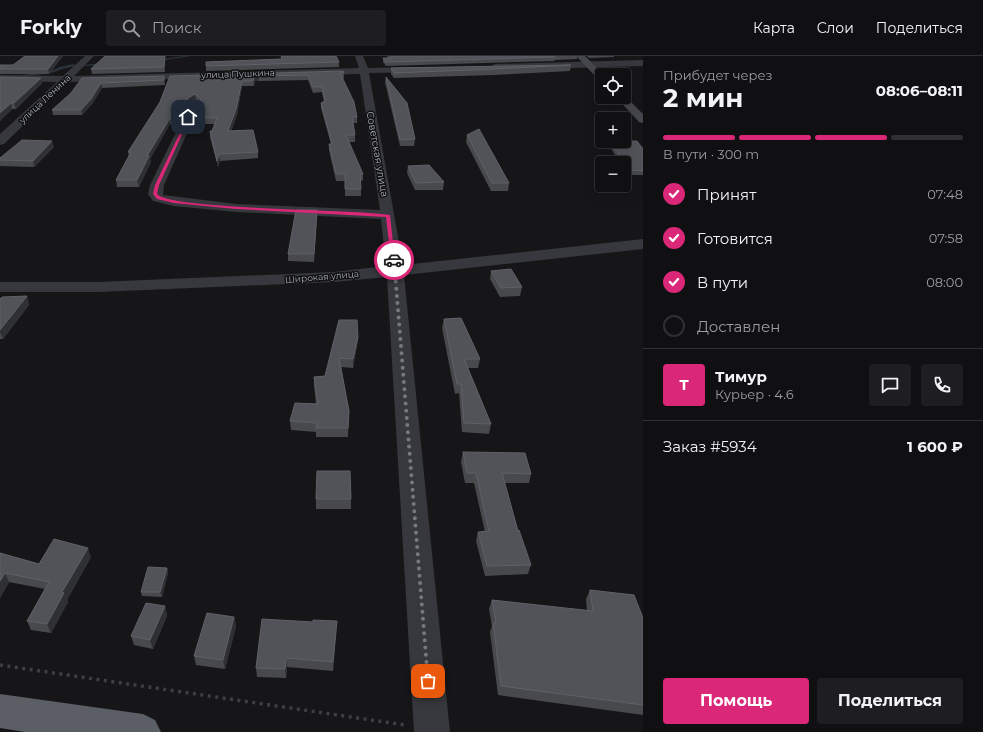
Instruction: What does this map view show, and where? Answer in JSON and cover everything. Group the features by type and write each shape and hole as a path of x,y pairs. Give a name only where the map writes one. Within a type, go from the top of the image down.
{"highway":[{"path":"0,711 143,732"}],"main road":[{"path":"580,56 595,71"},
{"path":"628,104 643,120"}],"street":[{"name":"улица Ленина","path":"0,141 90,56"},
{"name":"улица Пушкина","path":"0,78 66,79 361,63 434,68"},
{"name":"Советская улица","path":"361,63 388,216 395,270 432,730"},
{"path":"488,67 643,63"},
{"path":"195,104 157,185 155,194 158,198 174,202 236,208 388,216"},
{"name":"Широкая улица","path":"0,287 98,287 334,277 643,244"}],"path":[{"path":"0,665 432,730"}],"building":[{"path":"25,56 58,56 48,69 0,69 0,65 13,65"},
{"path":"105,56 165,56 164,67 91,69"},
{"path":"281,56 336,56 339,62 206,66 206,62 282,59"},
{"path":"391,56 555,57 386,62 383,58 392,58"},
{"path":"571,65 394,73 391,68"},
{"path":"343,71 344,73 340,73 354,102 357,117 352,117 355,135 346,135 363,174 360,174 361,189 345,189 345,174 336,174 329,144 332,144 321,103 325,101 322,87 313,87 308,75 255,76 253,81 242,81 236,109 228,131 253,130 258,152 219,154 217,161 210,131 212,131 217,118 192,118 201,99 195,94 188,98 178,118 170,118 147,156 149,156 137,180 116,180 131,152 128,152 160,102 170,76"},
{"path":"164,76 164,80 101,83 91,99 81,110 52,110 71,93 82,78"},
{"path":"0,77 41,78 14,103 11,103 0,113"},
{"path":"386,77 407,103 415,139 400,140"},
{"path":"479,129 509,183 492,183 467,135"},
{"path":"22,140 52,141 33,161 0,160 0,158"},
{"path":"631,141 637,141 643,149 643,171 631,170 631,156 620,156 615,148 631,148"},
{"path":"429,165 444,182 416,183 408,166"},
{"path":"296,210 317,210 314,254 288,254"},
{"path":"511,269 522,287 501,288 491,271"},
{"path":"27,296 0,330 0,299 2,297"},
{"path":"461,318 480,359 464,359 491,424 464,423 461,384 457,384 444,319"},
{"path":"339,320 357,320 358,337 353,359 339,358 349,411 348,428 316,428 317,423 290,421 295,403 318,404 314,377 325,376"},
{"path":"463,452 525,453 531,474 502,473 518,531 519,530 531,565 487,566 478,532 489,531 476,473 467,473"},
{"path":"317,471 350,471 351,499 316,499"},
{"path":"54,539 88,548 62,592 64,593 47,624 27,621 49,582 5,573 0,581 0,553 39,564"},
{"path":"148,567 167,568 160,592 141,592"},
{"path":"590,590 634,595 643,618 643,705 501,686 493,623 496,623 492,600 593,611"},
{"path":"146,603 165,606 150,640 131,636"},
{"path":"207,613 234,617 223,660 194,656"},
{"path":"262,619 313,622 313,620 337,621 333,662 286,658 285,669 256,668"}],"waterway":[{"path":"158,60 190,56"},
{"path":"85,65 103,64"},
{"path":"17,76 51,72 74,65"}],"way so far":[{"path":"394,260 428,681"}],"route":[{"path":"188,117 157,185 155,194 158,198 174,202 236,208 388,216 394,260"}]}
